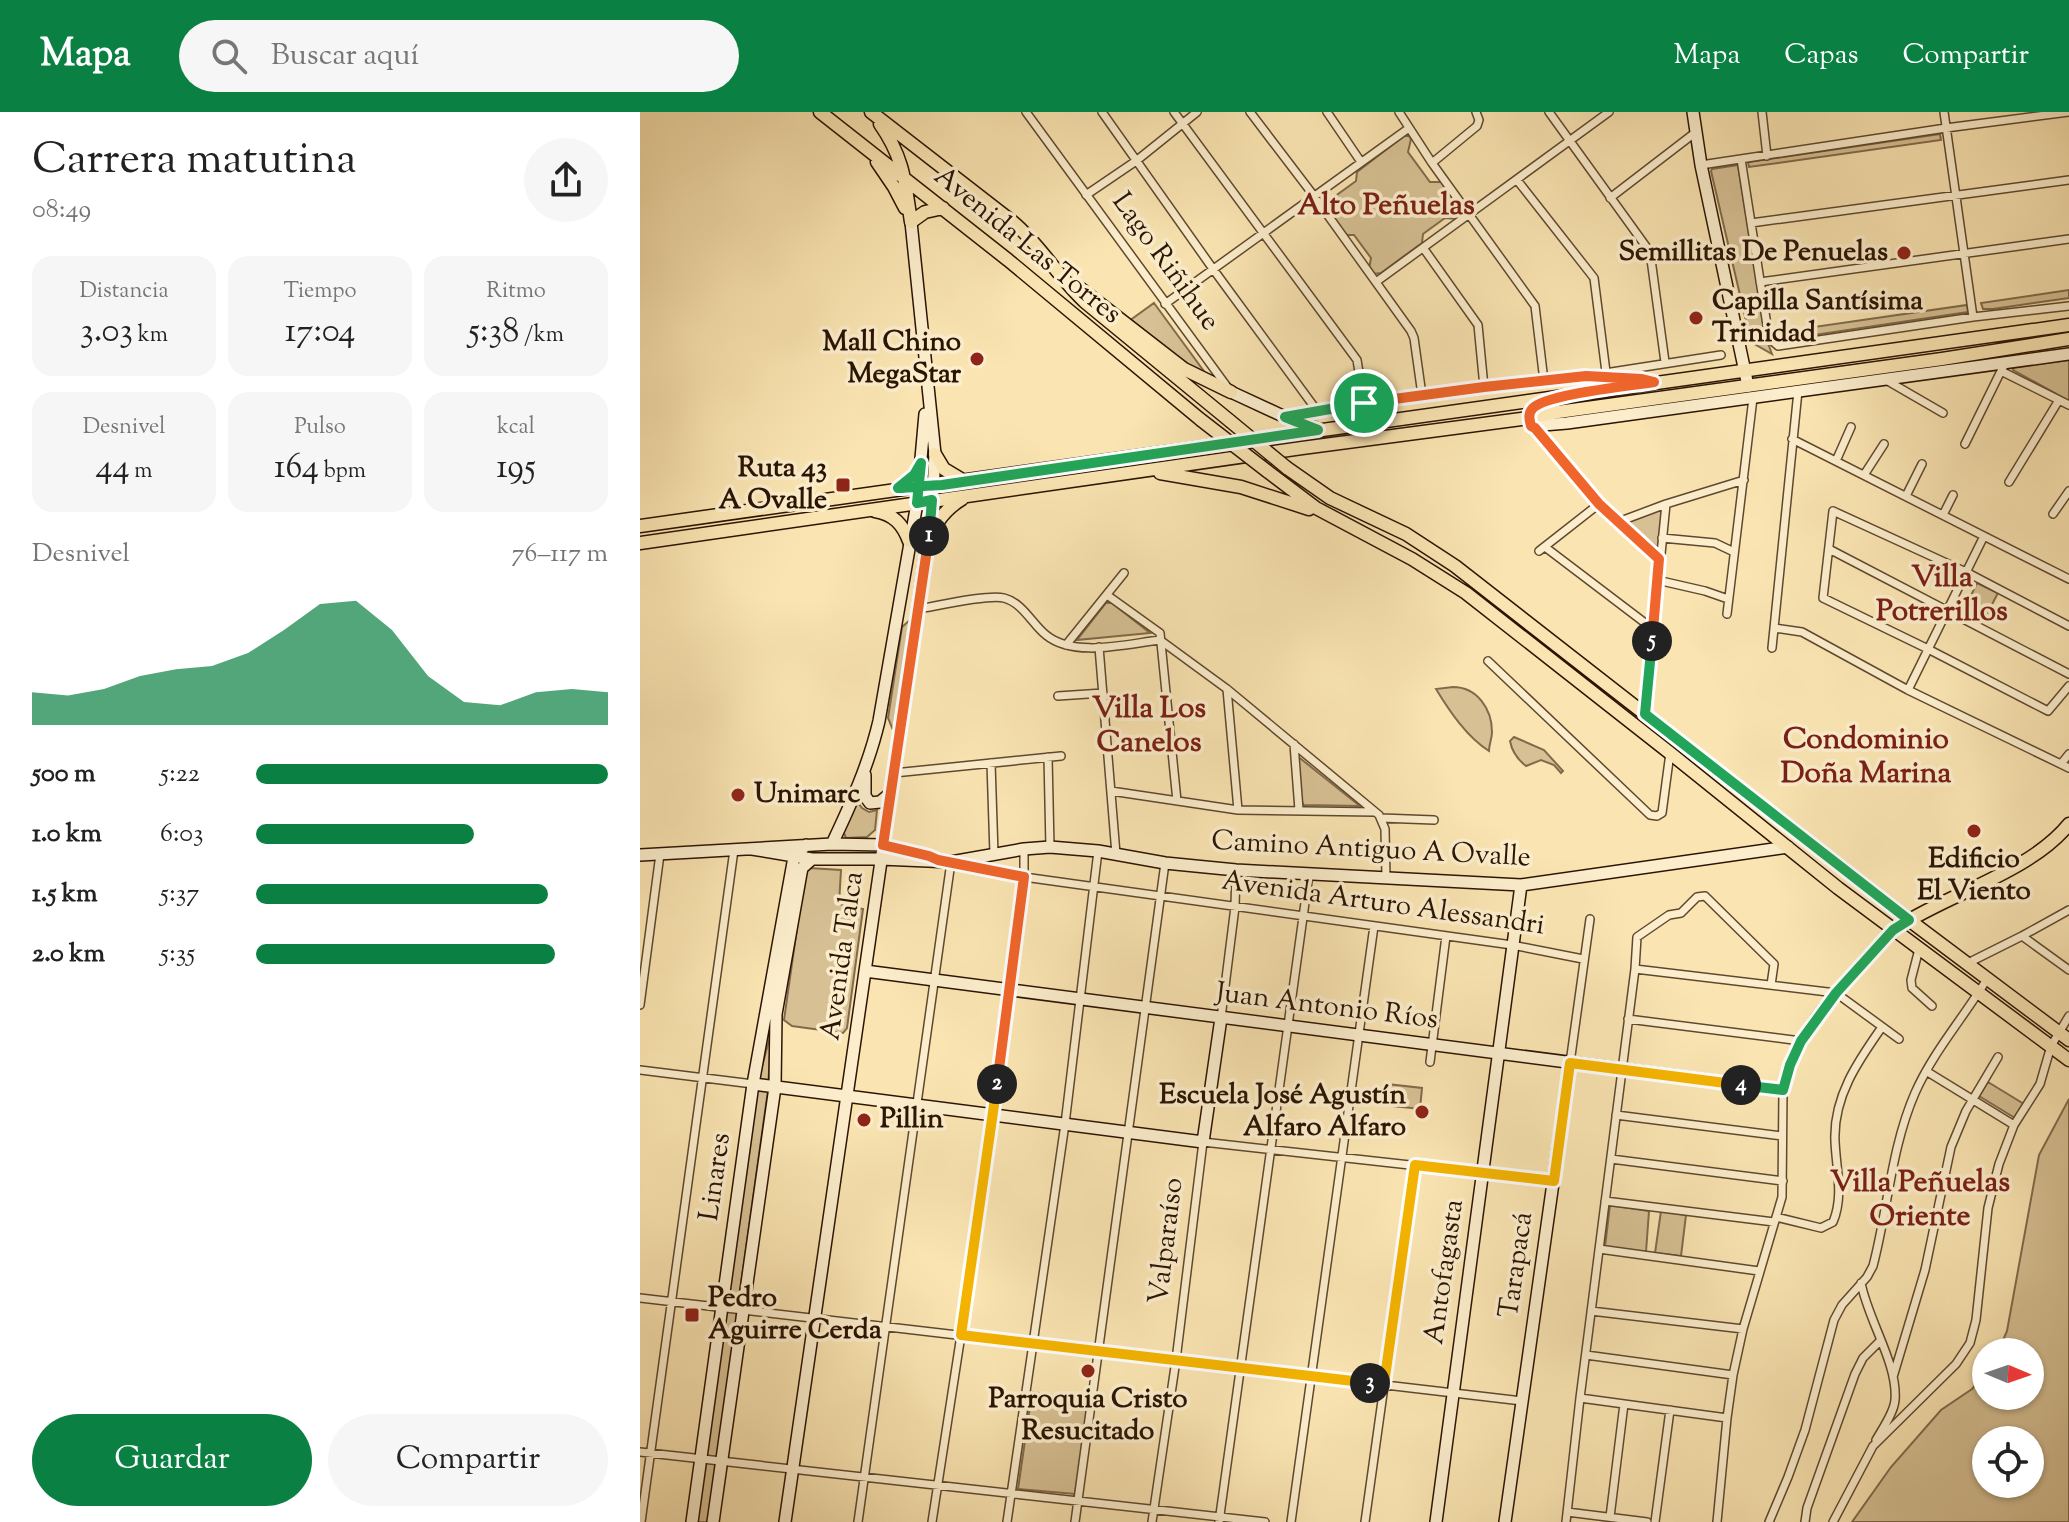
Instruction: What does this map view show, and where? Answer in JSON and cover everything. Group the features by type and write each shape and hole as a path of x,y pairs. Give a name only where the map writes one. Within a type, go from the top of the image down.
{"main road":[{"name":"Avenida Las Torres","path":"820,112 1008,260 1201,420 1303,500 1334,518"},
{"name":"Avenida Las Torres","path":"871,112 1023,231 1085,302 1287,468 1330,498 1398,530 1442,557 1966,964 2064,1036"},
{"path":"871,112 894,144 904,178 911,222"},
{"path":"1693,112 1701,165 1750,392"},
{"path":"862,144 894,187 911,222"},
{"path":"911,222 925,212 943,208"},
{"name":"Avenida Talca","path":"785,1522 928,547 935,454 911,222"},
{"path":"1061,276 1184,369 1231,392"},
{"path":"640,526 2069,325"},
{"path":"640,543 1494,422 1530,422 1558,412 1750,392 2069,339"},
{"path":"1750,392 1798,391 2004,366 2069,354"},
{"path":"1586,376 1654,382"},
{"name":"Lago Riñihue","path":"1231,392 1285,417"},
{"path":"1530,422 1531,410 1536,406 1567,395"},
{"name":"Avenida Talca","path":"832,844 865,770 879,721 917,503 928,396"},
{"path":"1285,417 1318,430"},
{"path":"935,454 944,469 964,481"},
{"path":"898,488 914,475 921,463"},
{"path":"1149,471 1241,487 1334,518 1380,540 1448,581 1893,930 2069,1060"},
{"path":"928,547 935,526 944,513 970,496"},
{"path":"868,510 895,518 909,541"},
{"path":"896,623 918,609"},
{"path":"865,770 865,796 868,801 877,804 891,793"},
{"path":"1783,1090 1801,1041 1836,993 1893,930 2018,865 2067,831"},
{"name":"Avenida Arturo Alessandri","path":"640,855 832,844 883,845 938,860"},
{"path":"794,857 806,845"},
{"name":"Camino Antiguo A Ovalle","path":"951,862 1050,847 1236,870 1521,885 1788,847"},
{"name":"Avenida Arturo Alessandri","path":"752,849 812,859 951,862"},
{"name":"Linares","path":"692,1522 753,1084 794,857"},
{"name":"Linares","path":"713,1522 775,1087 776,1014 802,868 812,859"},
{"name":"Antofagasta","path":"1436,1522 1521,885"},
{"name":"Juan Antonio Ríos","path":"865,971 1783,1090"},
{"name":"Valparaíso","path":"1203,1142 1221,1018"},
{"name":"Tarapacá","path":"1505,1522 1570,1063"},
{"path":"753,1084 1203,1142"}],"street":[{"name":"Lago Riñihue","path":"1026,112 1231,392"},
{"path":"1102,112 1318,412"},
{"path":"1174,112 1357,360 1364,403"},
{"path":"1086,195 1136,161 1197,112"},
{"path":"1250,112 1257,116 1414,338 1422,395"},
{"path":"1327,112 1361,162"},
{"path":"1399,112 1535,306 1544,381"},
{"path":"1432,163 1477,126 1479,120 1476,112"},
{"path":"1549,112 1650,252 1665,362"},
{"path":"1376,282 1609,112"},
{"path":"1762,112 1767,156"},
{"path":"1944,112 1973,317"},
{"path":"1701,165 2069,112"},
{"path":"1165,304 1409,128"},
{"path":"1610,198 1696,132"},
{"path":"1741,159 1769,338 1774,344 1781,346 2069,306"},
{"path":"1517,180 1594,278 1606,372"},
{"path":"1751,223 2069,180"},
{"path":"1760,282 2069,239"},
{"path":"1424,249 1478,325 1484,387"},
{"path":"1285,417 1364,403 1586,376 1721,355"},
{"path":"1965,444 2004,366 2069,405"},
{"path":"1884,379 1943,413"},
{"path":"1772,648 1798,391"},
{"path":"1727,614 1744,480 1750,392"},
{"path":"2009,482 2059,400"},
{"path":"1530,422 1599,504 1659,559"},
{"path":"1836,461 1851,427"},
{"path":"1792,439 2069,579"},
{"path":"1864,475 1884,444"},
{"path":"1906,496 1922,464"},
{"path":"1618,522 1744,480"},
{"path":"2053,514 2069,491"},
{"path":"1943,515 1953,495"},
{"path":"1599,504 1542,549 1653,629"},
{"path":"1645,714 1666,504"},
{"path":"2069,626 1966,572 1833,511 1823,598 2048,711 2069,686"},
{"path":"1908,690 1984,536"},
{"path":"1662,538 1715,543 1734,552"},
{"path":"1829,549 2069,674"},
{"path":"1066,645 1124,573"},
{"path":"1657,580 1728,599"},
{"path":"1107,595 1160,633 1177,801"},
{"path":"918,609 1004,598 1018,606 1044,634 1066,645 1083,648 1160,640 1227,689 1379,815 1385,829 1386,878"},
{"path":"1774,628 1802,632 1908,690 2065,766 2069,754"},
{"path":"1099,647 1116,854"},
{"path":"1488,661 1646,813 1654,816 1662,813 1670,753"},
{"path":"1227,689 1238,810"},
{"path":"1058,696 1103,693"},
{"path":"1294,744 1299,810"},
{"path":"894,773 1061,756"},
{"path":"1048,757 1050,847"},
{"path":"991,763 994,854"},
{"path":"1111,791 1238,810 1299,810 1434,820"},
{"path":"932,1522 993,1115 1024,877 1024,849"},
{"path":"641,1522 734,850"},
{"path":"1007,1522 1065,1124 1098,851"},
{"path":"640,1005 660,854"},
{"path":"858,1522 951,862"},
{"name":"Avenida Arturo Alessandri","path":"951,862 1024,877 1512,945 1583,959"},
{"path":"1075,1522 1165,863"},
{"name":"Valparaíso","path":"1221,1018 1235,907 1236,870"},
{"path":"1219,1519 1309,874"},
{"path":"1566,1522 1637,937 1669,915 1681,913 1695,898 1702,896 1774,964 1771,985"},
{"path":"1966,964 2069,910"},
{"name":"Tarapacá","path":"1570,1063 1590,919"},
{"path":"1291,1522 1374,926"},
{"path":"1430,1062 1446,936"},
{"path":"2022,936 2069,970"},
{"path":"1919,949 1912,988 1932,1006"},
{"path":"1635,969 1836,993 1899,1039"},
{"path":"1769,1522 1805,1430 1834,1320 1873,1266 1891,1175 1914,1095 1926,1071 1987,979"},
{"path":"1873,1446 1956,1364 1973,1336 1991,1193 1999,1164 2014,1125 2040,1084 2051,1046 2064,1036 2069,1016"},
{"path":"1628,1019 1801,1041"},
{"path":"1605,1201 1821,1228 1833,1222 1839,1193 1835,1138 1840,1100 1853,1072 1882,1027"},
{"path":"1893,1377 1925,1270 1951,1147 1960,1122 1998,1057"},
{"path":"640,1070 753,1084"},
{"path":"1926,1071 2014,1125"},
{"path":"1717,1522 1733,1375 1743,1329 1782,1197 1783,1090"},
{"path":"1616,1115 1782,1136"},
{"path":"1203,1142 1554,1181"},
{"name":"Valparaíso","path":"1152,1522 1203,1142"},
{"path":"1611,1159 1783,1181"},
{"path":"1365,1522 1415,1165"},
{"path":"1599,1249 1759,1271"},
{"path":"1833,1522 1895,1402 1893,1377 1864,1300 1861,1283"},
{"path":"640,1298 1522,1401"},
{"path":"1591,1311 1743,1329"},
{"path":"1805,1522 1807,1508 1855,1374 1863,1358 1880,1341"},
{"path":"1586,1355 1733,1375"},
{"path":"1580,1398 1727,1418"},
{"path":"1895,1402 1908,1412"},
{"path":"1610,1517 1624,1404"},
{"path":"1655,1522 1670,1410"},
{"path":"640,1452 1265,1522"},
{"path":"1567,1512 1647,1522"}],"shaded area":[{"path":"1940,134 1941,140 1749,167 1748,162"},
{"path":"1404,136 1411,139 1408,152 1430,182 1442,182 1461,213 1456,219 1445,218 1423,234 1422,243 1381,273 1373,274 1369,269 1371,258 1354,235 1345,235 1323,205 1356,181 1357,172"},
{"path":"1738,165 1766,338 1772,354 1751,342 1711,171"},
{"path":"2069,290 2069,298 1993,309 1983,309 1981,303"},
{"path":"1154,303 1206,374 1179,361 1129,321"},
{"path":"1967,305 1968,312 1781,340 1779,332"},
{"path":"2069,360 2069,401 2013,370 2014,367"},
{"path":"1658,509 1662,512 1658,548 1627,522"},
{"path":"1977,583 1998,593 1984,620 1964,610"},
{"path":"1106,603 1112,603 1150,633 1077,640"},
{"path":"911,619 895,735 888,718 902,627"},
{"path":"1453,687 1476,695 1486,708 1492,732 1489,751 1466,731 1436,689"},
{"path":"1514,737 1544,750 1563,771 1561,773 1554,765 1541,760 1526,766 1512,749 1510,741"},
{"path":"1296,755 1360,806 1304,805 1300,800"},
{"path":"856,800 869,812 877,810 875,830 867,837 846,838 843,831"},
{"path":"809,868 841,870 839,904 863,909 847,1028 843,1033 792,1026 784,1020 805,872"},
{"path":"771,1033 768,1090 708,1522 697,1522 756,1089"},
{"path":"1988,1082 2024,1104 2015,1118 1979,1096"},
{"path":"1387,1084 1422,1088 1420,1109 1384,1105"},
{"path":"2069,1099 2069,1522 1852,1522 1891,1467 1941,1410 1972,1389 1972,1410 2044,1410 2044,1338 2004,1338 2039,1155"},
{"path":"1610,1205 1649,1211 1646,1252 1605,1247"},
{"path":"1661,1211 1686,1215 1681,1256 1655,1253"},
{"path":"1032,1392 1089,1400 1075,1494 1018,1489"}],"place":[{"name":"Semillitas De Penuelas","path":"1904,253"},
{"name":"Capilla Santísima Trinidad","path":"1696,318"},
{"name":"Mall Chino MegaStar","path":"977,359"},
{"name":"Ruta 43 A Ovalle","path":"843,485"},
{"name":"Unimarc","path":"738,795"},
{"name":"Edificio El Viento","path":"1974,831"},
{"name":"Escuela José Agustín Alfaro Alfaro","path":"1422,1112"},
{"name":"Pillin","path":"864,1120"},
{"name":"Pedro Aguirre Cerda","path":"692,1315"},
{"name":"Parroquia Cristo Resucitado","path":"1088,1371"}],"district":[{"name":"Alto Peñuelas","path":"1386,206"},
{"name":"Villa Potrerillos","path":"1942,595"},
{"name":"Villa Los Canelos","path":"1149,726"},
{"name":"Condominio Doña Marina","path":"1866,757"},
{"name":"Villa Peñuelas Oriente","path":"1920,1200"}],"route":[{"path":"1364,403 1285,417 1318,430 942,485 919,486 898,488 914,475 921,463 919,486 917,503 932,500 928,547 883,845 938,860 1024,877 961,1335 1384,1384 1415,1165 1554,1181 1570,1063 1783,1090 1801,1041 1836,993 1893,930 1909,920 1645,714 1659,559 1599,504 1531,426 1529,418 1536,406 1567,395 1654,382 1586,376 1364,403"}]}
